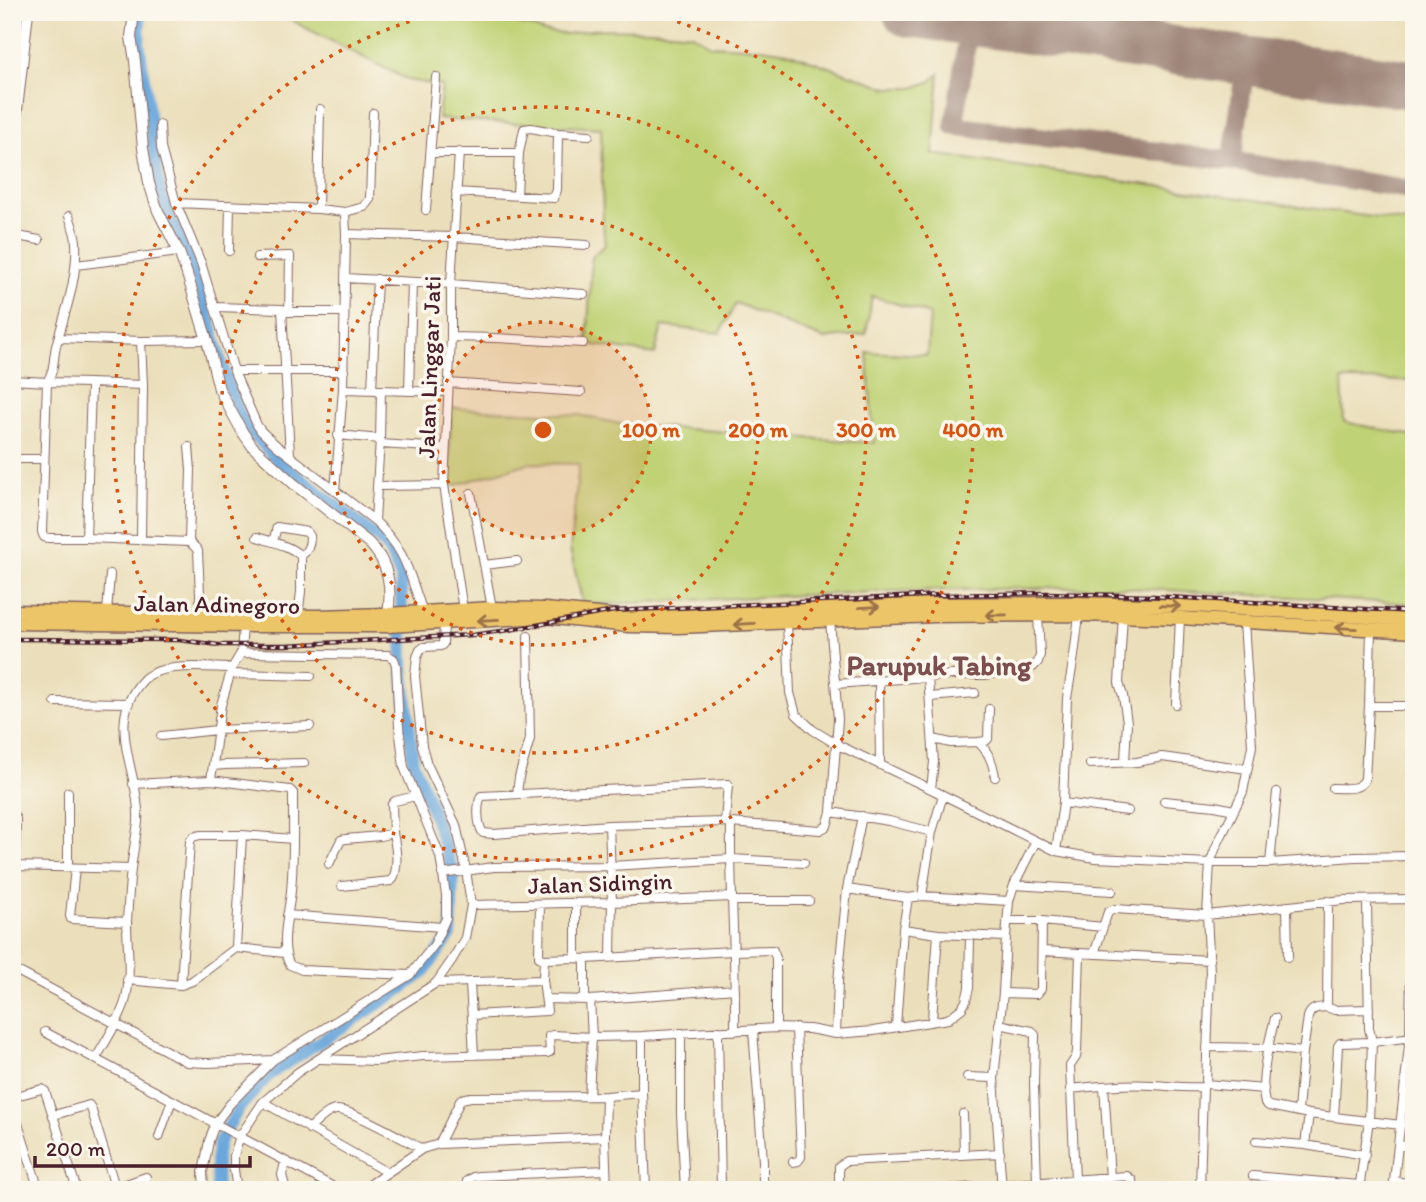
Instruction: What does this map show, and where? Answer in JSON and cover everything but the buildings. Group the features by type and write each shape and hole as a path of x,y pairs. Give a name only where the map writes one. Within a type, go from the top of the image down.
{"highway":[{"path":"421,616 444,622 545,618 629,622 1070,603 1194,612 1414,620"},
{"path":"421,616 492,608 545,609 678,627 830,620 936,610 1180,618 1194,612 1244,622 1414,632"},
{"name":"Jalan Adinegoro","path":"12,611 107,613 243,625 298,621"},
{"name":"Jalan Adinegoro","path":"12,623 316,621 421,616"}],"street":[{"path":"12,153 28,12"},
{"path":"134,12 131,37 149,183 158,211 187,274 219,389 253,447 378,553 389,580 388,618"},
{"path":"426,210 436,77"},
{"path":"318,209 320,109"},
{"path":"176,203 345,212 364,207 370,199 373,113"},
{"path":"160,125 162,156 176,203 201,263 234,371 261,431 375,521 394,540 407,564 421,616"},
{"path":"517,195 519,153 525,128 589,135"},
{"path":"456,192 555,197 558,133"},
{"name":"Jalan Linggar Jati","path":"459,152 453,237 444,485 463,610"},
{"path":"432,153 519,153"},
{"path":"229,251 230,205"},
{"path":"335,491 344,371 345,212"},
{"path":"69,216 76,240 76,265 55,349 52,374 47,383 42,532 44,537 49,538 189,542 198,551 201,620"},
{"path":"346,234 587,245"},
{"path":"12,235 39,240"},
{"path":"76,265 178,253"},
{"path":"257,257 290,256 285,310 285,371 290,454"},
{"path":"345,278 583,295"},
{"path":"375,521 380,442 376,390 377,279"},
{"path":"409,391 412,282"},
{"path":"216,307 344,312"},
{"path":"450,337 583,344"},
{"path":"58,338 207,340"},
{"path":"141,341 141,540"},
{"path":"234,371 344,371"},
{"path":"12,380 143,384"},
{"path":"86,538 89,383"},
{"path":"343,389 580,391"},
{"path":"338,435 445,448"},
{"path":"189,447 189,542"},
{"path":"12,459 44,459"},
{"path":"378,486 444,485"},
{"path":"471,493 492,608"},
{"path":"273,542 277,527 307,532 310,536 309,547 301,556 298,621"},
{"path":"257,537 285,545 301,556"},
{"path":"484,565 517,561"},
{"path":"107,613 110,574"},
{"path":"836,684 985,675 1035,666 1040,655 1038,615"},
{"path":"1056,851 1063,803 1067,698 1079,615"},
{"path":"1123,615 1119,683 1127,722 1125,762"},
{"path":"1176,704 1180,618"},
{"path":"735,1031 735,989 728,823 728,784 479,797 479,827 483,833 609,825 728,823 820,830 827,826 831,812 838,719 830,620"},
{"path":"237,1190 234,1155 238,1135 263,1102 298,1072 436,983 465,938 471,905 465,870 456,825 426,764 415,677 420,650 443,644 444,622"},
{"path":"787,622 790,694 796,714 813,730 835,744 1056,851 1095,858 1210,863 1414,856"},
{"path":"1200,1190 1207,1048 1207,915 1210,863 1244,792 1252,746 1244,622"},
{"path":"211,780 223,699 241,653 243,625"},
{"path":"1334,788 1355,788 1364,781 1371,629"},
{"path":"517,794 521,766 530,739 528,636"},
{"path":"204,1190 206,1151 229,1105 273,1060 410,975 434,945 446,918 444,874 440,856 404,767 394,659 388,655 241,653"},
{"path":"96,1058 124,1002 127,980 131,869 138,822 124,735 129,703 150,675 174,668 311,676"},
{"path":"928,677 934,762 931,789"},
{"path":"879,682 880,764"},
{"path":"930,696 975,693"},
{"path":"55,702 129,703"},
{"path":"1369,706 1414,706"},
{"path":"933,739 951,743 986,741 989,709"},
{"path":"160,736 217,730 310,726"},
{"path":"978,743 986,750 994,766 995,777"},
{"path":"1090,764 1137,762 1162,757 1247,769"},
{"path":"214,766 304,763"},
{"path":"133,784 211,780 290,790 293,793 293,839 285,953 290,965 302,970 410,975"},
{"path":"68,792 71,919 128,922"},
{"path":"1270,863 1277,792"},
{"path":"922,896 932,832 943,794"},
{"path":"342,886 393,879 396,849 392,804 415,796"},
{"path":"1164,801 1234,810"},
{"path":"1063,803 1128,811"},
{"path":"831,812 889,821 932,832"},
{"path":"12,815 16,819 12,941"},
{"path":"836,1034 847,889 862,816"},
{"path":"609,825 611,957"},
{"path":"330,864 341,841 393,833"},
{"path":"181,985 190,842 193,837 242,835 293,839"},
{"path":"236,948 242,835"},
{"path":"1002,1188 995,1078 1007,920 1014,885 1036,841"},
{"path":"444,874 494,867 610,866 731,859 804,863"},
{"path":"14,866 131,869"},
{"path":"1014,885 1112,891"},
{"path":"847,889 908,898 922,896 1009,901"},
{"path":"896,1026 908,898"},
{"name":"Jalan Sidingin","path":"471,905 732,899 808,901"},
{"path":"1094,954 1108,912 1115,909 1207,915 1328,901 1413,899 1412,1037 1394,1185 1414,1184"},
{"path":"1253,1176 1289,1185 1359,1188 1369,1120 1373,1042 1369,1028 1367,900"},
{"path":"1327,1007 1328,901"},
{"path":"576,903 580,958 592,1037 589,1096"},
{"path":"540,904 541,959 769,950 775,953 776,1028"},
{"path":"1287,906 1288,957"},
{"path":"287,915 442,927"},
{"path":"1007,920 1103,927"},
{"path":"1003,993 1037,994 1041,989 1042,921"},
{"path":"904,929 1006,937"},
{"path":"932,1020 938,933"},
{"path":"320,1059 376,1062 424,1056 547,1053 550,1052 549,1036 642,1036 776,1028 836,1034 948,1019 962,1008 966,1001 969,988 970,936"},
{"path":"127,980 181,985 192,981 236,948 285,953"},
{"path":"1042,951 1209,960"},
{"path":"1069,1184 1070,1066 1076,1057 1080,953"},
{"path":"472,1015 547,1011 543,980 544,959"},
{"path":"21,973 187,1062 273,1060"},
{"path":"436,983 543,980"},
{"path":"470,983 474,1055"},
{"path":"546,999 588,1000 735,989"},
{"path":"1298,1111 1309,1012 1327,1007 1334,1010 1369,1009"},
{"path":"1275,1018 1268,1048 1264,1089 1264,1100 1269,1106 1309,1114 1401,1125"},
{"path":"999,1024 1032,1031 1035,1035 1035,1185"},
{"path":"793,1162 801,1157 796,1028"},
{"path":"753,1030 763,1190"},
{"path":"718,1031 721,1190"},
{"path":"45,1032 339,1190"},
{"path":"681,1033 685,1190"},
{"path":"642,1036 646,1190"},
{"path":"1334,1117 1340,1043 1412,1037"},
{"path":"1207,1048 1268,1048 1303,1052"},
{"path":"967,1077 995,1078"},
{"path":"1070,1089 1151,1084 1190,1088 1204,1086 1264,1089"},
{"path":"1104,1086 1110,1178"},
{"path":"12,1097 45,1090 78,1190"},
{"path":"439,1144 461,1099 642,1093"},
{"path":"606,1096 607,1190"},
{"path":"159,1137 172,1100"},
{"path":"263,1102 386,1172"},
{"path":"12,1105 38,1190"},
{"path":"54,1115 89,1105 114,1189 146,1177"},
{"path":"309,1129 332,1110 342,1111 422,1149"},
{"path":"963,1114 964,1156"},
{"path":"1305,1145 1309,1114"},
{"path":"362,1190 422,1149 439,1144 605,1137"},
{"path":"1256,1140 1365,1155"},
{"path":"1398,1145 1414,1146"},
{"path":"839,1190 839,1166 846,1161 1000,1153"},
{"path":"285,1162 282,1175 286,1190"},
{"path":"466,1190 467,1181 479,1176 606,1170"},
{"path":"933,1190 1069,1184 1097,1178 1129,1177 1133,1190"},
{"path":"1097,1178 1098,1190"}],"green space":[{"path":"281,12 444,12 566,34 597,29 692,34 711,45 787,52 888,88 913,88 932,81 939,74 933,154 1414,223 1414,381 1342,380 1344,422 1414,436 1414,604 1111,587 895,591 583,605 570,549 579,464 529,463 449,487 451,408 579,415 620,424 874,443 867,352 927,355 930,314 872,296 866,334 824,339 736,303 720,333 662,326 655,354 587,344 592,256 605,245 601,128 438,119 442,86 408,80 300,25"}],"waterway":[{"path":"140,12 139,43 160,194 197,277 227,382 244,424 278,461 379,539 389,550 401,577 403,667 413,762 453,871 451,935 423,973 270,1074 240,1107 219,1142 216,1161 217,1190"}],"taxiway":[{"path":"970,21 954,126 1232,161 1414,190"},
{"path":"1232,161 1246,61"}],"runway":[{"path":"907,12 1414,85"}],"railway":[{"path":"12,639 179,640 219,645 286,645 472,635 614,611 940,595 1048,593 1153,596 1414,612"}],"district":[{"name":"Parupuk Tabing","path":"939,665"}]}
